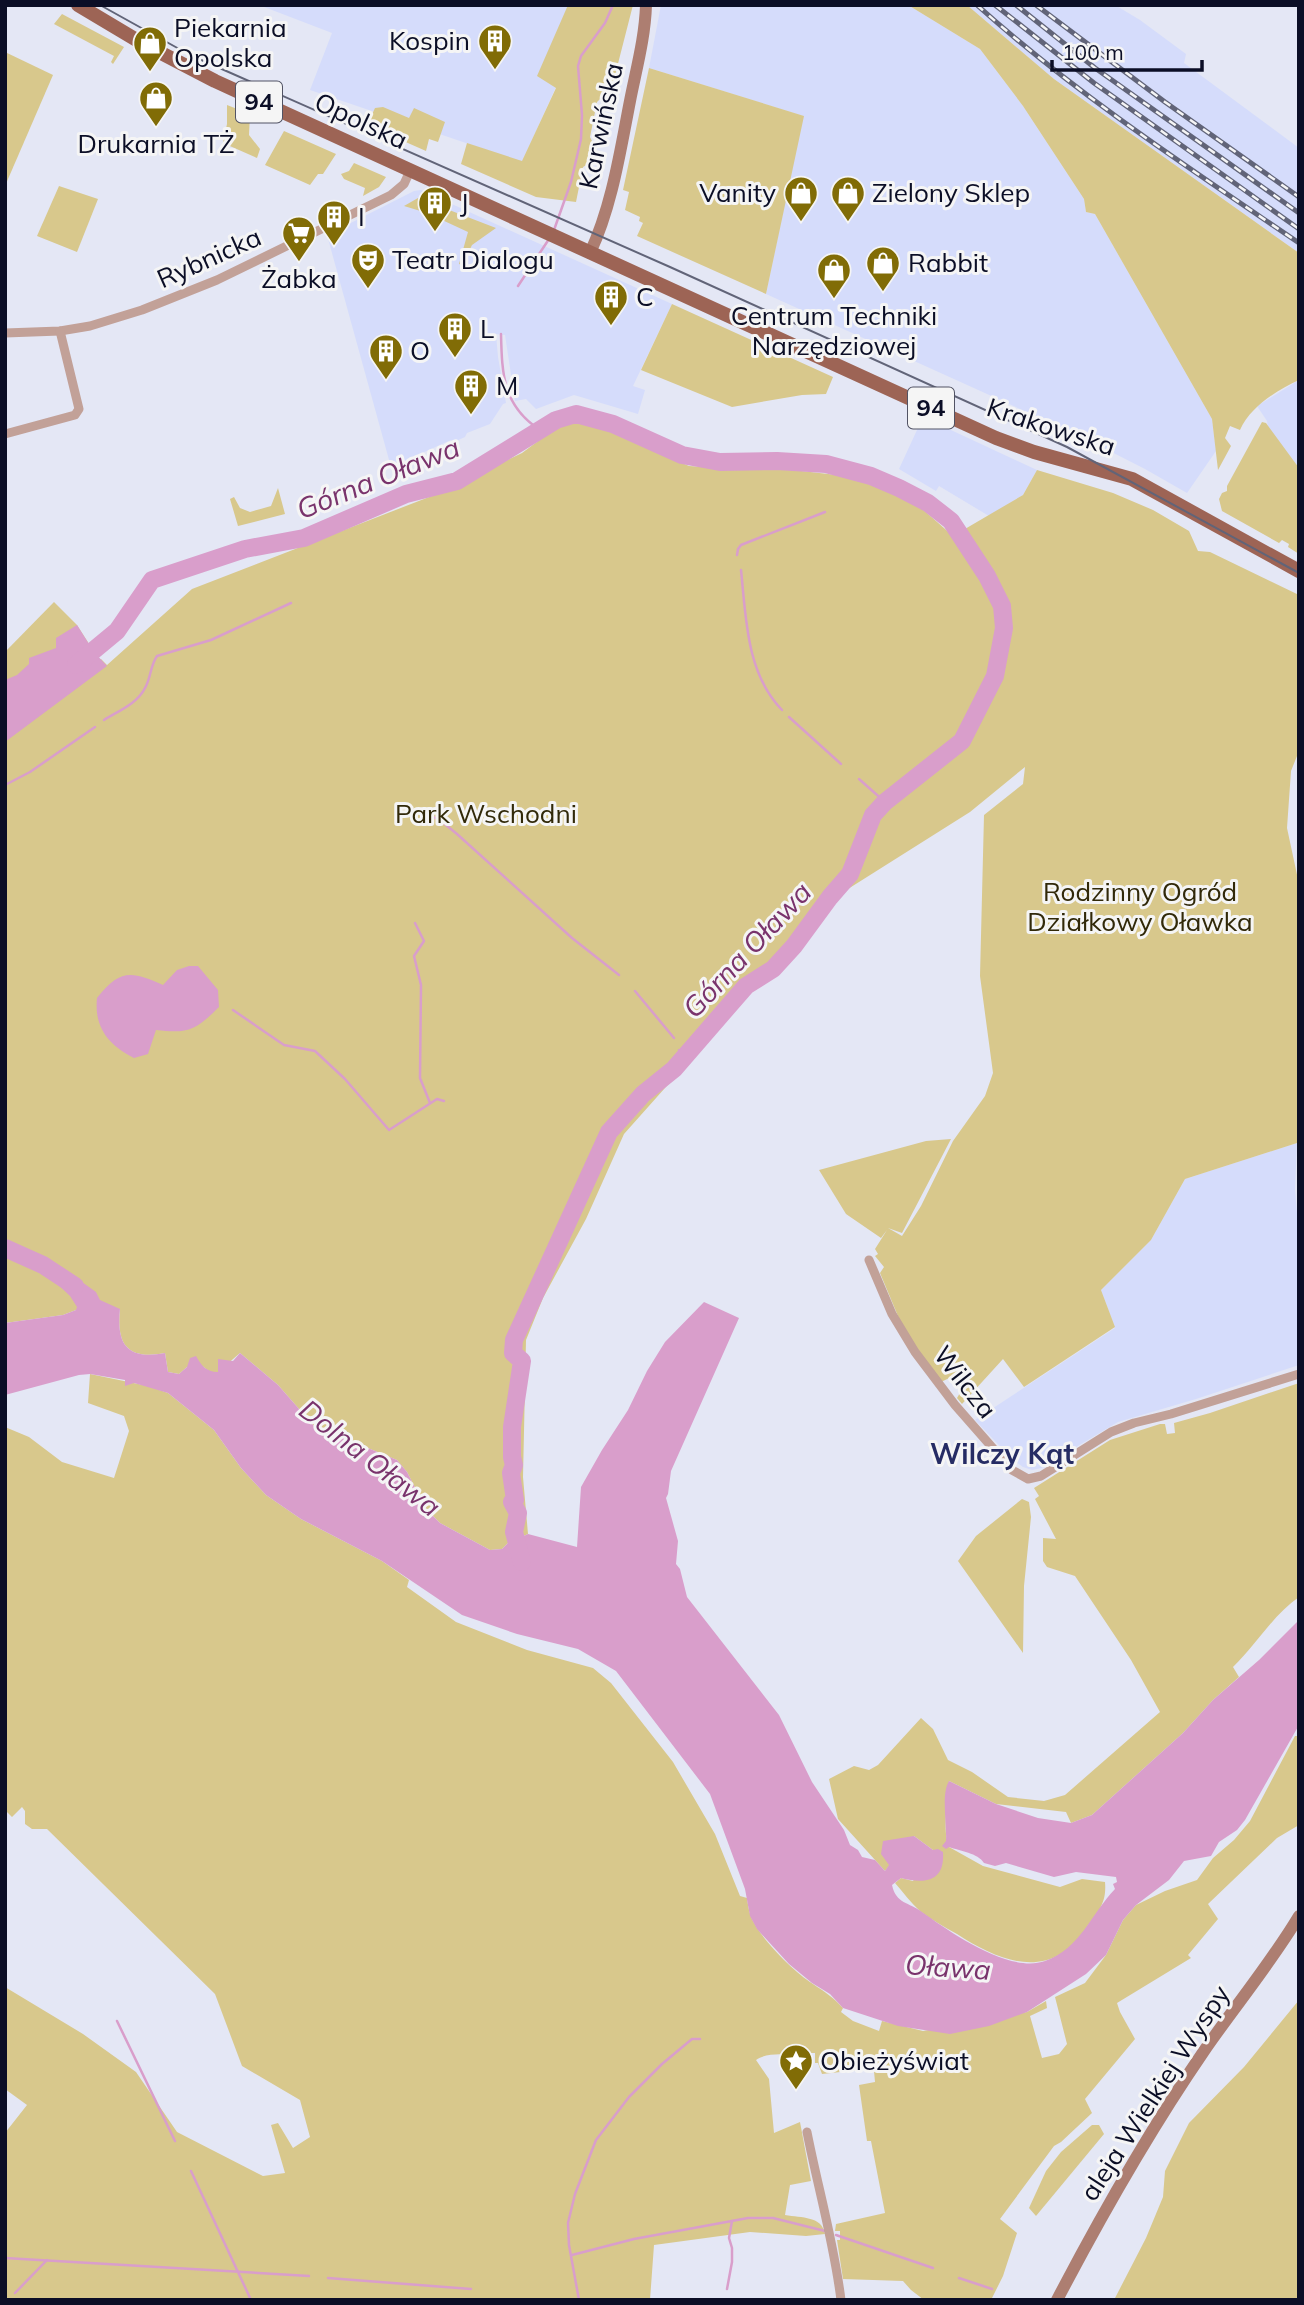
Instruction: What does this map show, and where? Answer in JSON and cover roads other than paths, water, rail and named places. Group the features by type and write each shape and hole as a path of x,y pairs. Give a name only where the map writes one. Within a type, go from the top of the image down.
{"main road":[{"name":"Opolska","path":"78,5 204,76 590,254"},
{"name":"Karwińska","path":"590,254 604,218 643,35 646,5"},
{"name":"Krakowska","path":"590,254 996,438 1043,455 1132,479 1299,571"},
{"name":"aleja Wielkiej Wyspy","path":"1057,2300 1144,2143 1297,1919"}],"street":[{"name":"Rybnicka","path":"5,333 60,331 110,321 217,280 391,195 404,184 410,171"},
{"path":"5,434 75,415 79,409 60,331"},
{"name":"Wilcza","path":"869,1260 899,1327 936,1382 1012,1470 1028,1479 1041,1476 1111,1432 1134,1423 1299,1374"},
{"path":"807,2132 828,2220 841,2300"}],"water":[{"path":"77,625 94,652 107,666 5,742 5,680 17,675 29,664 29,658 56,648 56,638"},
{"path":"198,966 218,990 219,1007 211,1015 184,1031 156,1030 148,1054 134,1058 110,1041 101,1026 97,1008 97,998 105,989 127,975 163,985 177,970"},
{"path":"5,1241 61,1267 44,1270 5,1252"},
{"name":"Dolna Oława","path":"68,1272 96,1292 100,1300 120,1309 120,1332 123,1341 133,1352 152,1355 165,1353 168,1372 179,1374 187,1367 190,1358 196,1356 204,1367 218,1372 218,1359 233,1361 240,1353 278,1385 314,1426 397,1460 407,1472 426,1509 440,1523 490,1550 502,1549 508,1543 528,1534 577,1547 581,1487 665,1342 704,1302 739,1318 671,1471 666,1498 678,1541 676,1564 680,1569 687,1597 779,1715 812,1782 844,1830 850,1845 858,1850 862,1857 875,1860 885,1871 889,1865 881,1854 883,1841 914,1836 933,1850 943,1852 941,1870 937,1875 918,1881 901,1878 892,1885 894,1891 900,1899 964,1940 998,1956 1015,1962 1031,1963 1045,1961 1057,1955 1084,1930 1115,1889 1113,1884 1117,1882 1116,1877 1076,1872 1054,1877 1006,1863 995,1866 968,1853 949,1847 946,1849 942,1846 946,1841 945,1801 949,1781 996,1804 1038,1818 1071,1823 1092,1815 1183,1733 1213,1700 1299,1620 1299,1725 1237,1830 1219,1842 1211,1856 1184,1861 1169,1880 1136,1905 1123,1920 1106,1955 1086,1974 1027,2012 989,2026 950,2034 898,2026 843,2008 830,1994 789,1964 757,1929 750,1916 745,1889 710,1794 616,1671 578,1649 517,1634 462,1615 382,1561 301,1519 266,1495 241,1468 214,1430 168,1393 134,1383 125,1386 125,1380 90,1374 5,1395 5,1323 63,1315 76,1310 77,1307 70,1296 49,1276"}],"waterway":[{"path":"554,230 571,182 581,139 578,66 581,56 605,23 613,5"},
{"path":"518,286 549,239"},
{"path":"501,334 502,363 507,388 518,411 540,430"},
{"name":"Górna Oława","path":"76,665 117,631 152,580 245,549 304,538 406,494 457,481 556,420 576,414 613,424 682,455 720,462 826,464 871,476 899,488 928,503 951,521 987,576 1002,606 1004,628 995,676 962,741 885,802 873,815 850,874 794,946 773,969 746,986 674,1069 643,1094 609,1132 514,1340 513,1353 522,1361 512,1427 514,1465 511,1473 515,1500 512,1502 518,1513 514,1532 522,1562"},
{"path":"737,555 741,545 825,512"},
{"path":"741,570 747,625 755,662 761,679 782,710"},
{"path":"104,720 127,707 142,694 157,656 211,640 291,603"},
{"path":"789,717 841,764"},
{"path":"5,785 30,772 95,727"},
{"path":"859,779 885,802"},
{"path":"422,811 457,834 572,938 619,975"},
{"path":"415,923 424,941 414,956 421,985 420,1078 430,1103"},
{"path":"635,991 674,1038"},
{"path":"233,1010 284,1045 315,1051 345,1079 389,1130 437,1099 444,1101"},
{"path":"679,1050 684,1058"},
{"name":"Oława","path":"5,1248 43,1265 75,1286"},
{"path":"117,2021 175,2141"},
{"path":"579,2300 569,2245 568,2223 575,2194 596,2140 629,2097 662,2064 692,2039 700,2039"},
{"path":"191,2171 251,2300"},
{"path":"572,2255 634,2239 748,2218 773,2218 825,2231"},
{"path":"727,2289 732,2262 729,2238 732,2221"},
{"path":"836,2235 933,2268"},
{"path":"5,2258 309,2276"},
{"path":"15,2293 47,2260"},
{"path":"328,2278 471,2289"},
{"path":"959,2278 992,2289"}],"tram line":[{"path":"100,5 190,55 670,267 1067,447 1299,573"}],"railway":[{"path":"977,5 1093,100 1299,243"},
{"path":"995,5 1094,83 1299,229"},
{"path":"1016,5 1095,68 1299,213"},
{"path":"1036,5 1165,102 1299,197"}],"place":[{"name":"Kospin","path":"495,71"},
{"name":"Piekarnia Opolska","path":"150,73"},
{"name":"Drukarnia TŻ","path":"156,128"},
{"name":"Vanity","path":"801,223"},
{"name":"Zielony Sklep","path":"848,223"},
{"name":"J","path":"435,233"},
{"name":"I","path":"334,247"},
{"name":"Żabka","path":"299,263"},
{"name":"Teatr Dialogu","path":"368,290"},
{"name":"Rabbit","path":"883,293"},
{"name":"Centrum Techniki Narzędziowej","path":"834,300"},
{"name":"C","path":"611,327"},
{"name":"L","path":"455,359"},
{"name":"O","path":"386,381"},
{"name":"M","path":"471,416"},
{"name":"Obieżyświat","path":"796,2091"}],"district":[{"name":"Wilczy Kąt","path":"1002,1454"}],"park label":[{"name":"Park Wschodni","path":"486,814"},
{"name":"Rodzinny Ogród Działkowy Oławka","path":"1140,907"}]}
